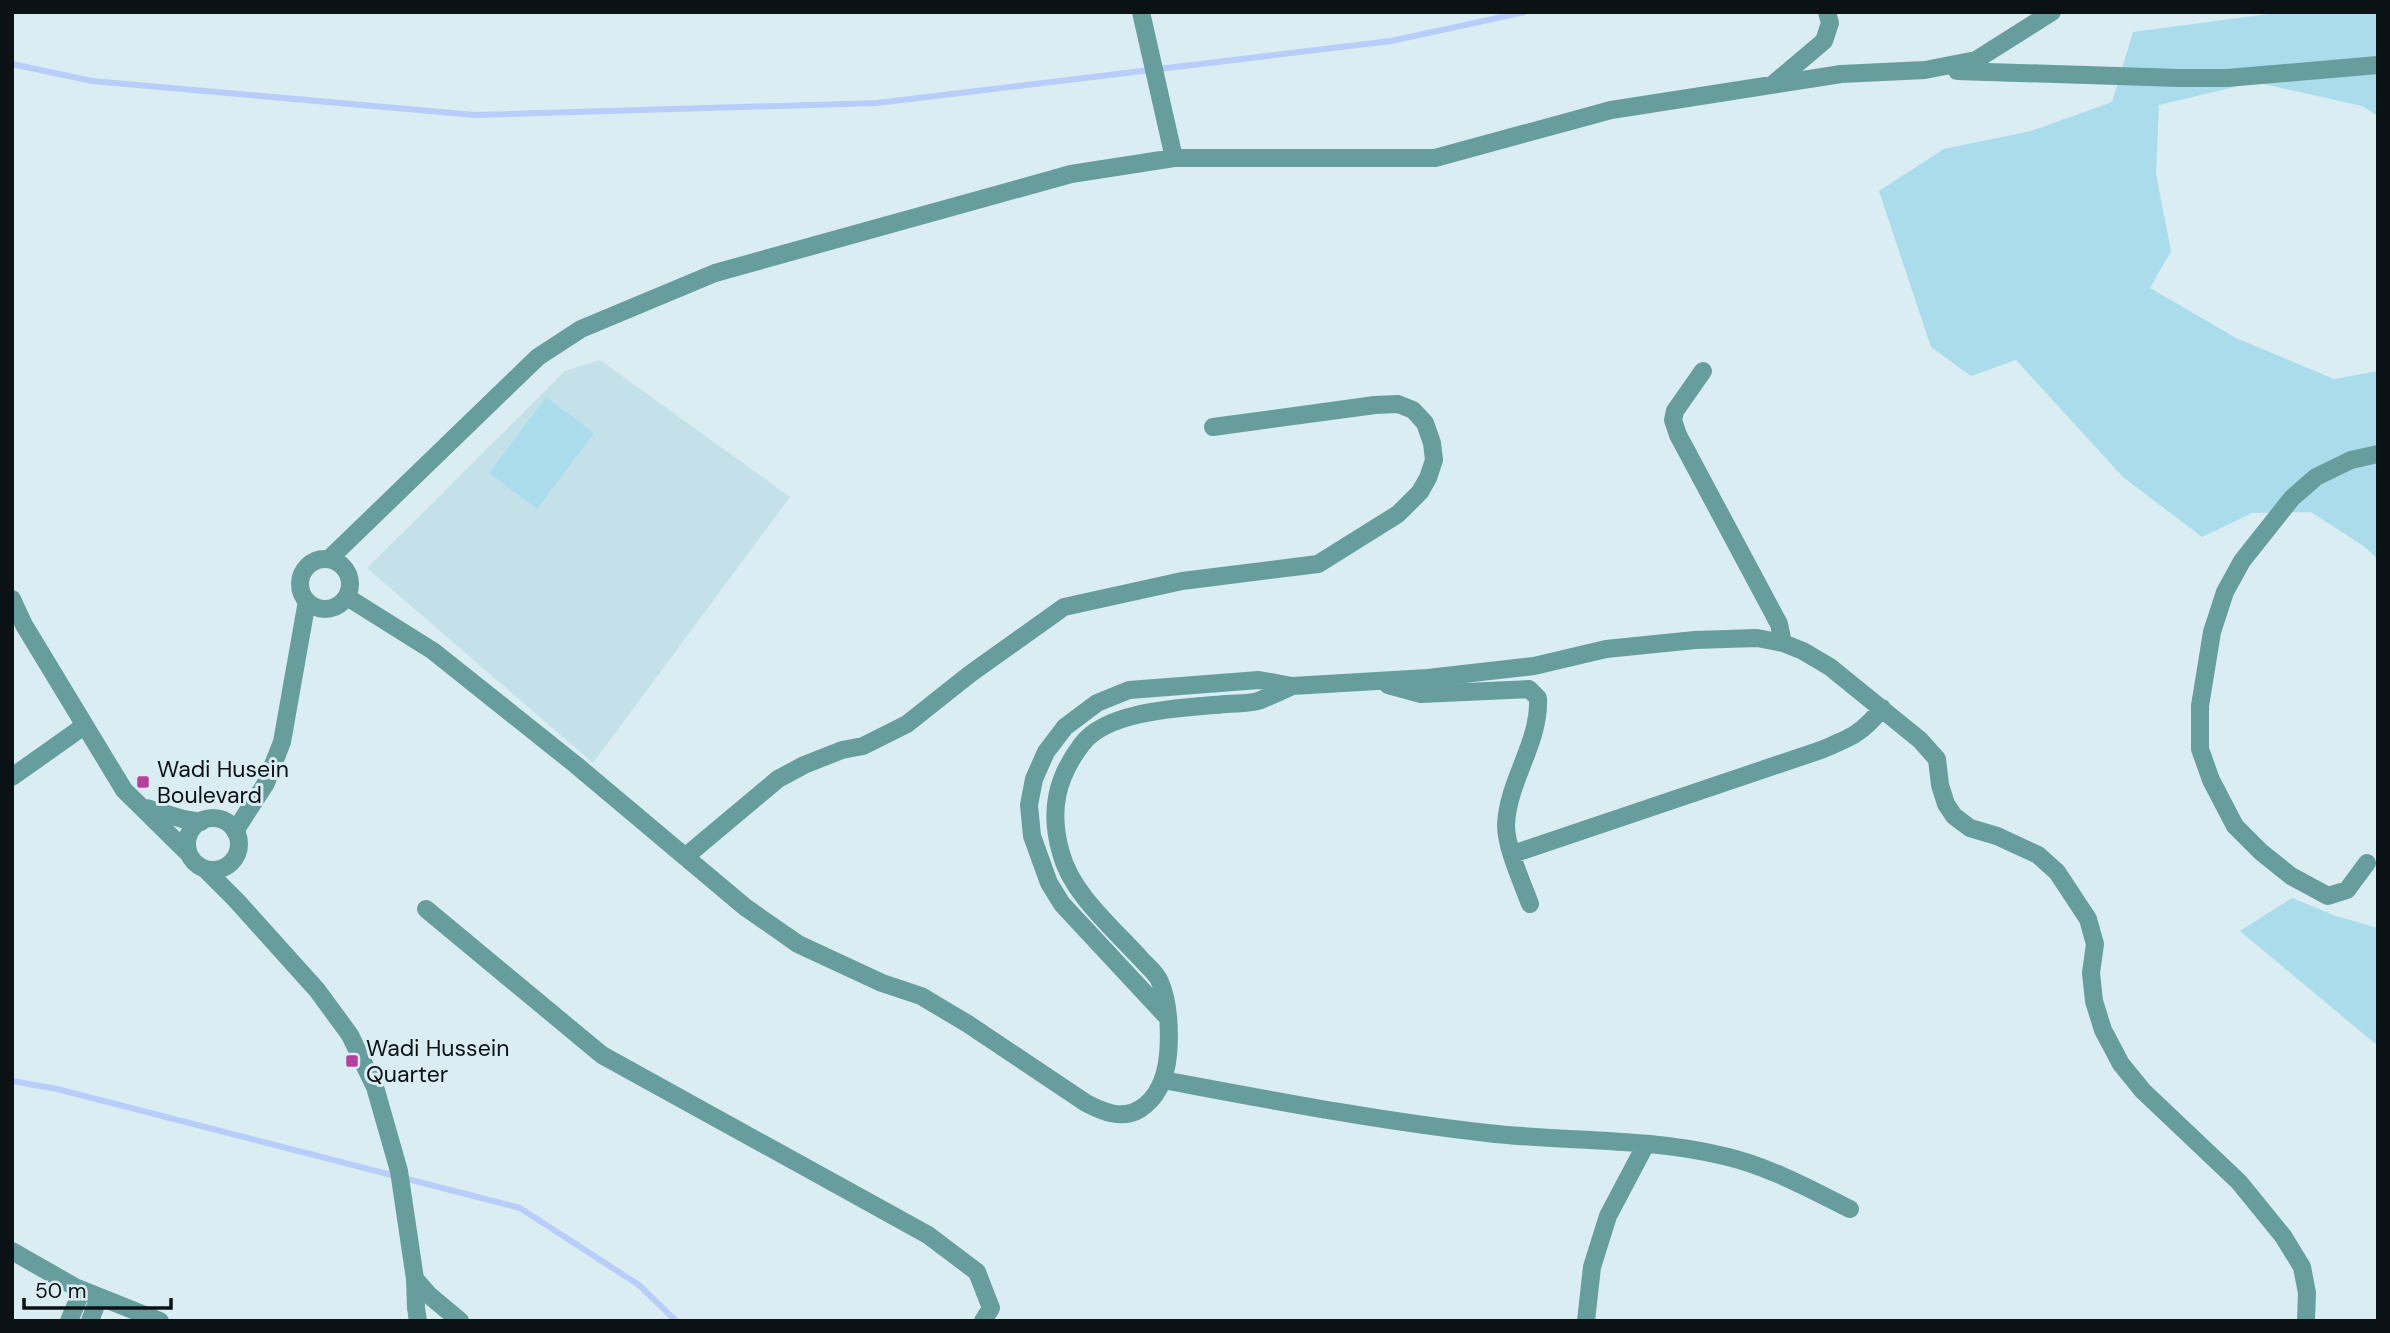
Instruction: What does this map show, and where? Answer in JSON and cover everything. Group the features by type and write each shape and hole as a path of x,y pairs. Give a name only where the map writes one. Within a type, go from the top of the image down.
{"street":[{"path":"1141,12 1174,158"},
{"path":"1770,86 1824,41 1830,23 1827,12"},
{"path":"1925,70 1976,60 2052,12"},
{"path":"329,559 538,357 581,329 715,273 1071,174 1174,158 1435,158 1611,110 1841,74 1925,70 2215,78 2378,65"},
{"path":"1703,371 1675,411 1673,420 1678,435 1779,624 1783,643"},
{"path":"685,857 778,779 842,750 863,746 907,724 970,674 1064,607 1182,580 1318,564 1398,514 1420,492 1434,460 1425,423 1413,410 1398,404 1213,427"},
{"path":"2367,863 2347,890 2328,896 2291,876 2261,852 2235,826 2211,779 2200,749 2200,706 2212,632 2225,592 2242,561 2292,498 2316,477 2351,460 2378,454"},
{"path":"329,559 337,562 347,573 347,597 341,603 325,610 317,608 307,601 300,590 302,573 313,562 329,559"},
{"path":"347,597 433,651 576,765 745,906 798,944 881,983 921,996 1101,1111 1116,1115 1132,1114 1147,1105 1156,1094 1163,1080 1170,1037 1168,1018 1160,980 1082,894 1061,856 1055,825 1056,796 1067,767 1084,741 1098,730 1126,718 1157,710 1256,701 1292,686"},
{"path":"12,599 18,625 124,790 198,866 205,869 236,900 317,990 350,1035 375,1087 399,1171 415,1279 415,1317"},
{"path":"235,831 266,783 282,742 307,601"},
{"path":"1168,1018 1062,904 1049,883 1032,836 1029,805 1034,779 1046,752 1065,727 1097,703 1129,690 1259,680 1292,686 1428,678 1534,666 1606,649 1757,638 1783,643 1830,667 1920,740 1937,759 1940,785 1946,804 1954,816 1970,828 1997,836 2038,855 2057,872 2088,919 2095,944 2091,973 2094,1001 2103,1030 2121,1065 2143,1091 2239,1182 2283,1236 2302,1267 2307,1293 2306,1321"},
{"path":"1374,681 1421,694 1529,689 1538,698 1539,713 1509,802 1506,828 1530,904"},
{"path":"1513,854 1821,750 1860,732 1882,708"},
{"path":"12,777 83,726"},
{"path":"139,806 183,820 216,819 230,825 235,831 238,847 232,861 236,900"},
{"path":"189,854 187,847 190,832 201,821"},
{"path":"205,869 220,869 232,861"},
{"path":"426,909 602,1055 928,1235 977,1272 991,1308 983,1321"},
{"path":"1163,1080 1297,1105 1488,1133 1671,1146 1725,1156 1785,1177 1850,1209"},
{"path":"1586,1321 1592,1267 1608,1216 1646,1144"},
{"path":"12,1251 91,1294 160,1321"},
{"path":"415,1279 429,1295 460,1321"},
{"path":"69,1321 91,1294"},
{"path":"90,1321 91,1294"}],"shaded area":[{"path":"2283,12 2378,12 2378,116 2362,106 2255,82 2159,105 2156,174 2171,251 2150,288 2236,338 2334,379 2378,371 2378,559 2362,545 2311,512 2252,513 2202,537 2123,477 2016,360 1971,376 1931,347 1879,191 1944,149 2031,131 2112,102 2133,32"},
{"path":"600,360 790,497 593,763 367,568 565,371"},
{"path":"546,397 594,433 537,509 489,473"},
{"path":"2292,898 2336,916 2378,928 2378,1046 2240,931"}],"waterway":[{"path":"12,64 92,81 475,115 877,103 1391,41 1525,12"},
{"path":"12,1081 57,1089 520,1208 639,1285 676,1321"}],"place":[{"name":"Wadi Husein Boulevard","path":"143,782"},
{"name":"Wadi Hussein Quarter","path":"352,1061"}]}
